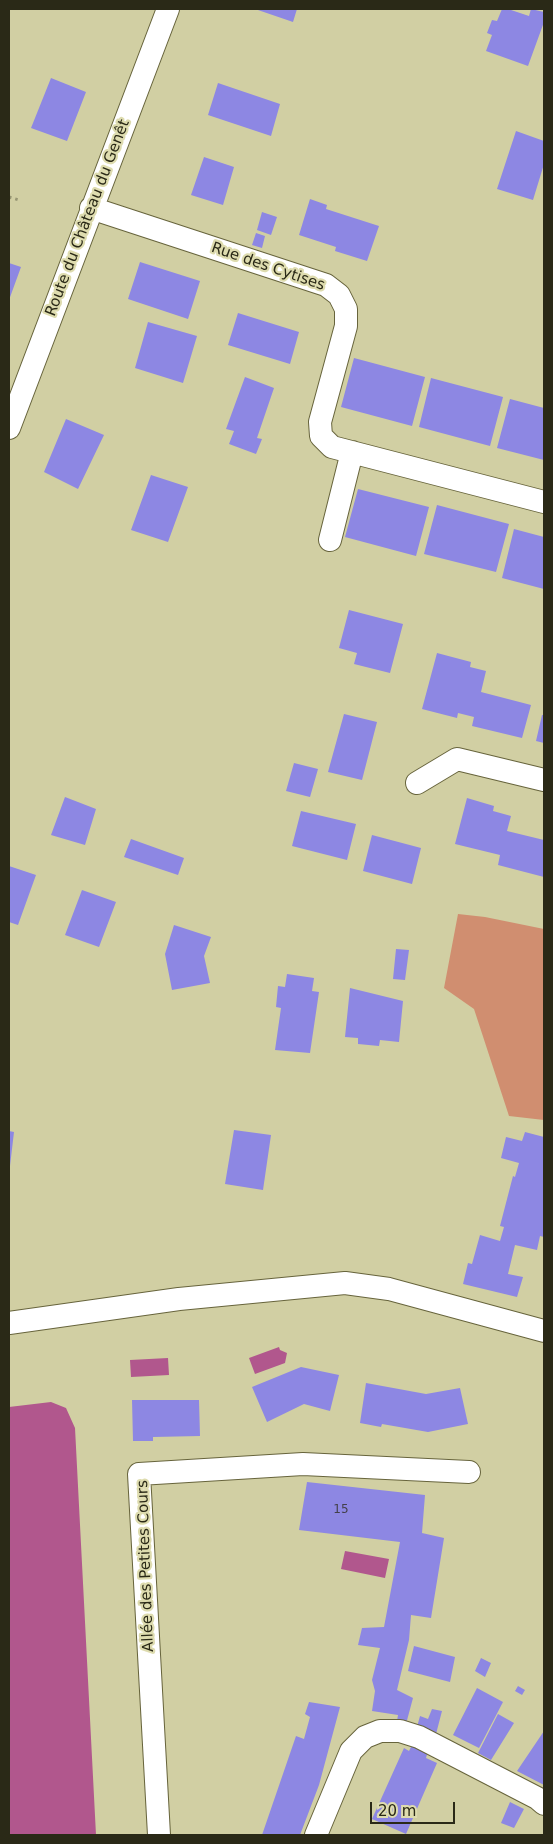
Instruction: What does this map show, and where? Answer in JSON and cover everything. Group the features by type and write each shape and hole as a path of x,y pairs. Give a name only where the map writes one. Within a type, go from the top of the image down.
{"street":[{"name":"Route du Château du Genêt","path":"9,428 163,10"},
{"name":"Rue des Cytises","path":"91,208 326,285 339,295 346,309 346,326 320,422 321,436 332,446 544,502"},
{"path":"330,540 352,452"},
{"path":"417,783 457,759 544,780"},
{"path":"9,1323 179,1299 345,1283 389,1289 544,1331"},
{"name":"Allée des Petites Cours","path":"159,1835 139,1474 303,1464 469,1472"},
{"path":"316,1835 351,1751 364,1737 380,1731 400,1731 418,1737 537,1798 544,1804"}],"path":[{"path":"9,197 19,200"}],"shaded area":[{"path":"458,914 485,917 544,929 544,1120 509,1116 474,1009 444,988"},
{"path":"279,1347 280,1350 287,1353 285,1363 255,1374 249,1358"},
{"path":"168,1358 169,1375 131,1377 130,1360"},
{"path":"51,1402 66,1408 75,1428 96,1835 10,1835 9,1827 9,1407"},
{"path":"345,1551 389,1559 385,1578 341,1569"}],"building":[{"path":"255,9 297,9 293,22"},
{"path":"502,9 508,9 529,16 531,9 544,12 544,22 528,66 486,51 492,35 487,33 492,20 497,21"},
{"path":"51,78 86,92 67,141 31,128"},
{"path":"218,83 280,104 271,136 208,115"},
{"path":"516,131 544,141 544,164 533,200 497,189"},
{"path":"204,157 234,167 223,205 191,195"},
{"path":"310,199 327,205 326,209 379,226 367,261 335,251 336,247 299,235"},
{"path":"262,212 277,217 271,235 257,230"},
{"path":"256,233 265,236 262,248 252,245"},
{"path":"140,262 200,281 188,319 128,299"},
{"path":"9,263 21,267 9,300"},
{"path":"238,313 299,332 290,364 228,345"},
{"path":"148,322 197,336 183,383 135,368"},
{"path":"354,358 425,377 412,426 341,407"},
{"path":"245,377 274,388 257,438 262,439 256,454 229,444 234,431 226,429"},
{"path":"431,378 503,397 490,446 419,427"},
{"path":"510,399 544,408 544,460 497,448"},
{"path":"66,419 104,435 78,489 44,472"},
{"path":"151,475 188,487 168,542 131,530"},
{"path":"358,489 429,507 416,556 345,537"},
{"path":"437,505 509,524 496,572 424,554"},
{"path":"514,529 544,537 544,589 502,578"},
{"path":"349,610 403,624 390,673 354,664 357,653 339,648"},
{"path":"437,653 471,662 470,667 486,671 481,692 531,705 522,738 472,726 474,717 458,713 457,718 422,709"},
{"path":"344,714 377,722 362,780 328,772"},
{"path":"542,715 544,715 544,743 536,741"},
{"path":"294,763 318,769 310,797 286,791"},
{"path":"65,797 96,809 85,845 51,835"},
{"path":"467,798 494,806 493,811 511,816 507,831 544,840 544,877 498,865 500,855 455,844"},
{"path":"301,811 356,824 347,860 292,846"},
{"path":"372,835 421,848 412,884 363,871"},
{"path":"131,839 184,858 178,875 124,857"},
{"path":"9,866 36,875 18,925 9,922"},
{"path":"82,890 116,902 99,947 65,935"},
{"path":"174,925 211,937 204,956 210,983 172,990 165,954"},
{"path":"396,949 409,950 405,980 393,979"},
{"path":"287,974 314,978 312,991 319,992 310,1053 275,1050 281,1008 276,1007 278,986 285,987"},
{"path":"350,988 403,1001 399,1042 380,1040 379,1046 358,1044 358,1038 345,1037"},
{"path":"234,1130 271,1135 263,1190 225,1184"},
{"path":"9,1131 14,1132 10,1166 9,1166"},
{"path":"525,1132 544,1137 544,1237 540,1236 537,1250 515,1245 508,1274 523,1277 517,1297 463,1284 468,1263 472,1264 480,1235 500,1241 504,1227 500,1226 513,1176 515,1177 519,1163 501,1158 506,1137 522,1141"},
{"path":"301,1367 339,1375 330,1411 304,1404 267,1422 252,1387"},
{"path":"366,1383 426,1394 460,1388 468,1424 428,1432 382,1424 381,1427 360,1423"},
{"path":"132,1400 199,1400 200,1436 153,1437 153,1441 133,1441"},
{"path":"307,1482 425,1495 422,1533 444,1538 431,1618 411,1615 409,1640 397,1690 413,1698 406,1724 397,1721 398,1715 372,1711 375,1691 372,1680 380,1648 358,1645 362,1628 384,1627 400,1542 299,1530"},
{"path":"414,1646 455,1657 450,1682 408,1671"},
{"path":"481,1658 491,1663 485,1677 475,1671"},
{"path":"518,1686 525,1690 522,1695 515,1691"},
{"path":"477,1688 503,1702 479,1748 453,1735"},
{"path":"309,1702 340,1707 319,1785 300,1835 262,1835 296,1736 304,1739 310,1717 305,1714"},
{"path":"432,1709 442,1711 436,1734 417,1727 420,1716 428,1719"},
{"path":"498,1714 514,1723 491,1760 478,1753"},
{"path":"544,1731 544,1785 517,1771"},
{"path":"413,1743 428,1751 426,1758 437,1763 406,1834 372,1819 404,1748 409,1751"},
{"path":"510,1802 524,1809 514,1828 501,1823"}]}
